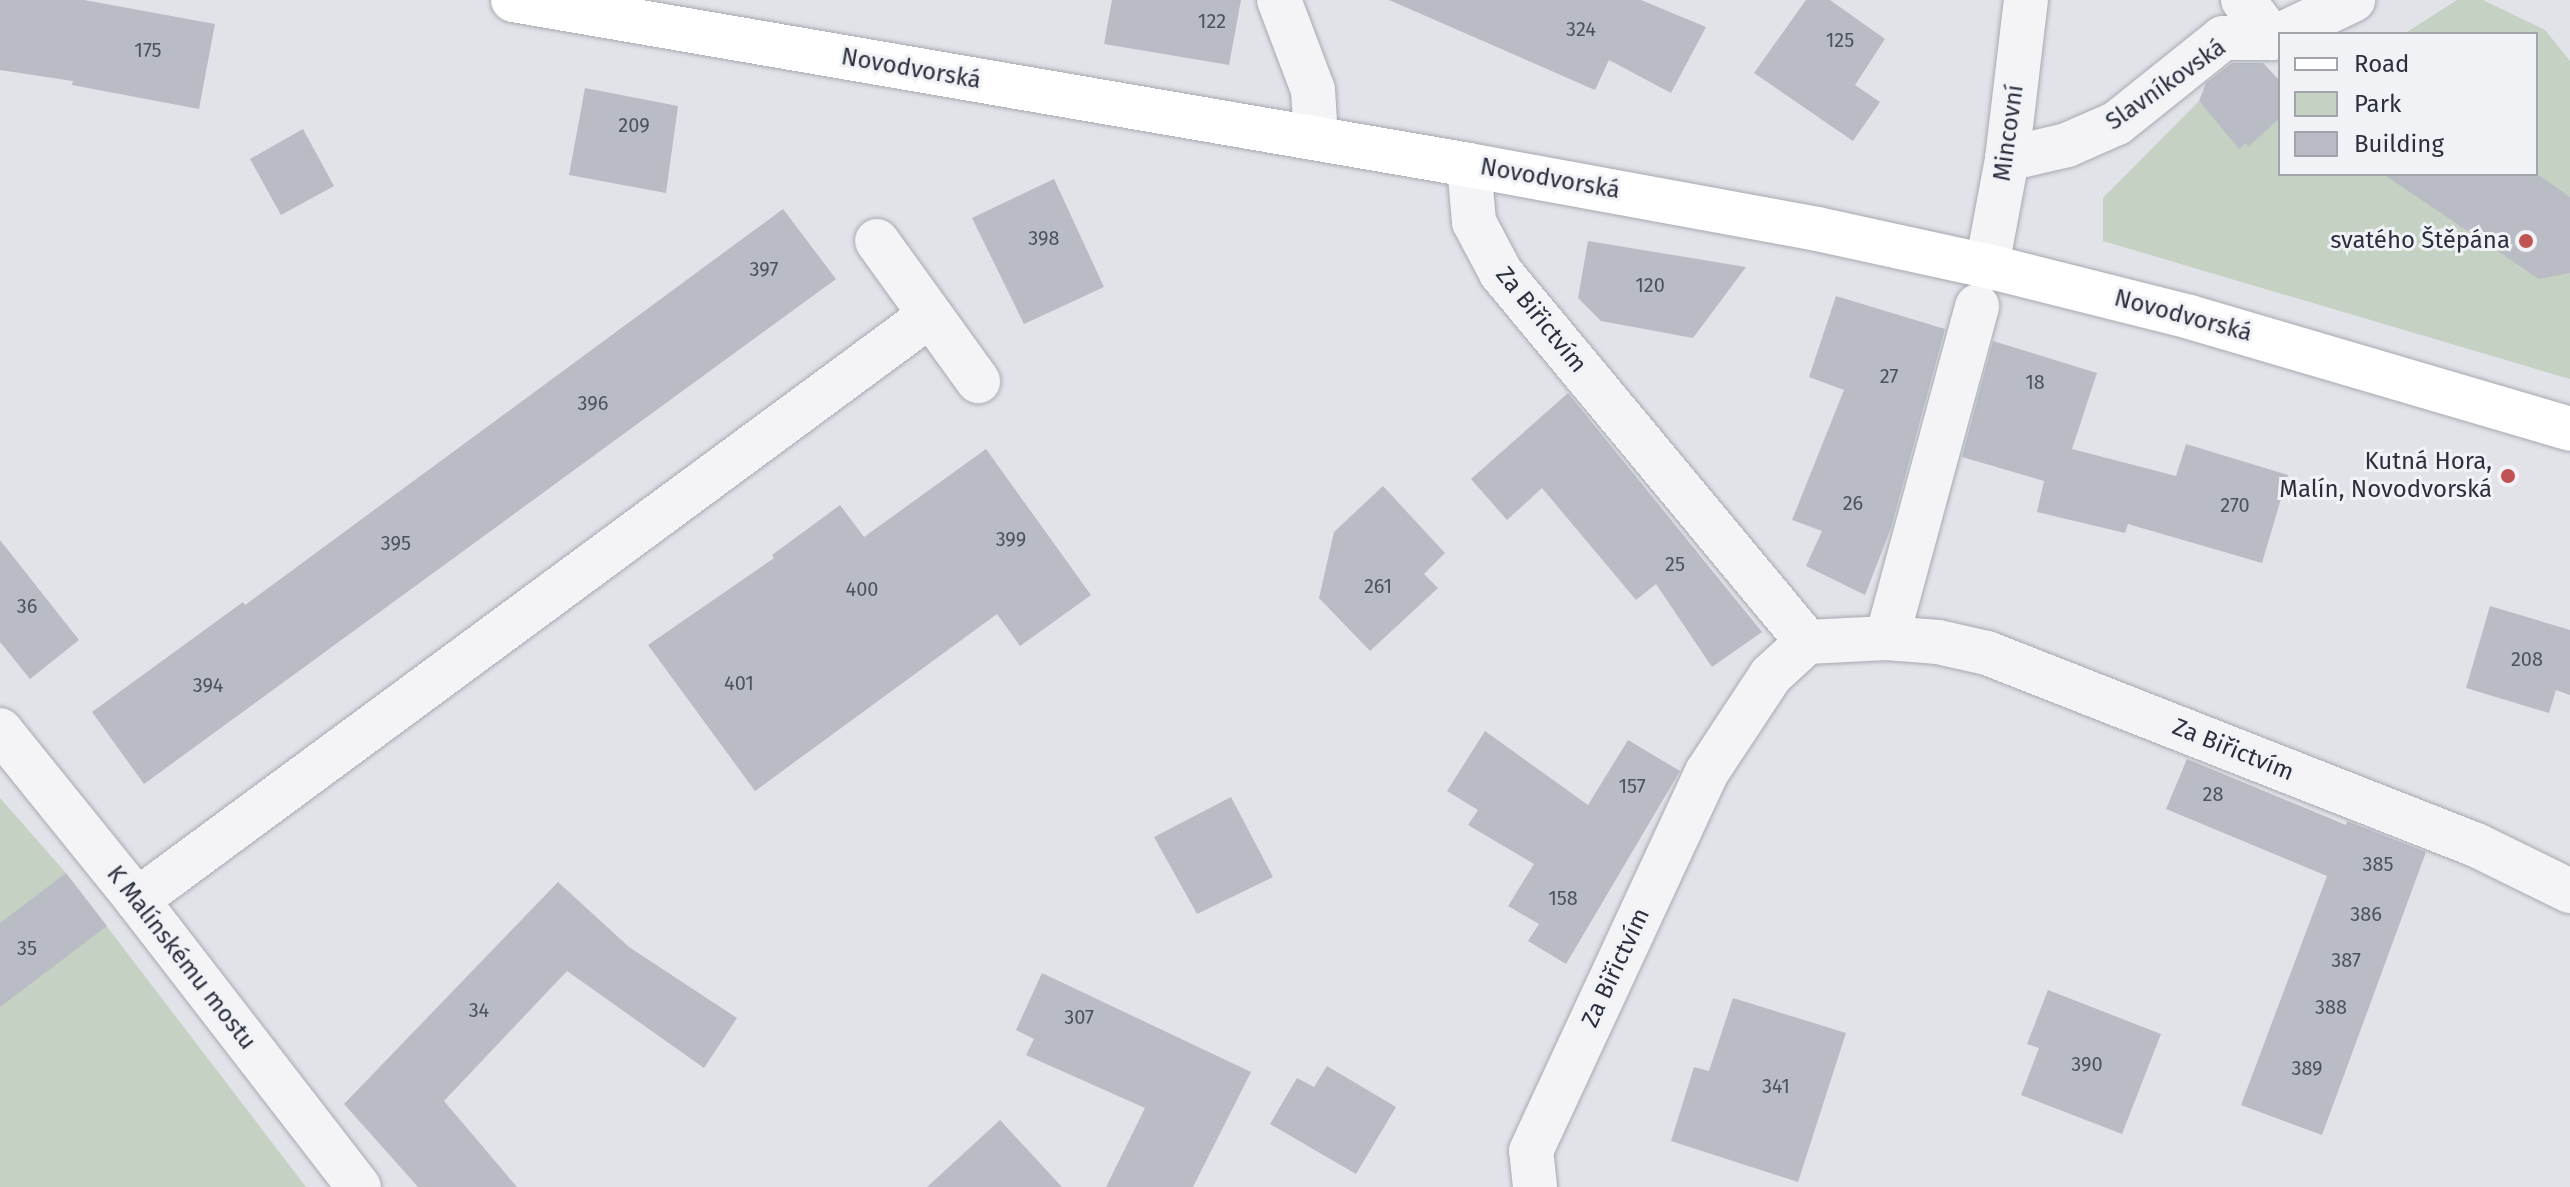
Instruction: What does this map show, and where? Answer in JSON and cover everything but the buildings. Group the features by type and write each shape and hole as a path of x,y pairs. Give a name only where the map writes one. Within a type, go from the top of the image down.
{"main road":[{"name":"Novodvorská","path":"513,0 595,7 1817,229 1982,286 2235,329 2570,429"}],"street":[{"path":"1279,0 1313,90 1316,138"},
{"name":"Mincovní","path":"1982,286 2007,159 2026,0"},
{"path":"2243,0 2278,36"},
{"name":"Slavníkovská","path":"2286,32 2353,0"},
{"name":"Slavníkovská","path":"2007,159 2067,145 2117,123 2223,38 2278,36"},
{"name":"Za Biřictvím","path":"1469,165 1474,222 1482,243 1501,273 1807,642"},
{"path":"877,241 978,381"},
{"path":"1887,638 1982,286"},
{"path":"137,900 929,316"},
{"name":"Za Biřictvím","path":"1535,1187 1531,1151 1707,772 1771,675 1807,642 1887,638 1938,642 1987,653 2476,845 2570,891"},
{"name":"K Malínskému mostu","path":"0,730 137,900 359,1187"}],"green space":[{"path":"2457,0 2483,0 2545,30 2570,61 2570,379 2103,241 2103,198 2199,101 2239,148 2246,143 2248,146 2278,120 2278,176 2538,176 2538,32 2407,32"},
{"path":"0,798 66,873 306,1187 0,1187"}],"place":[{"name":"svatého Štěpána","path":"2526,241"},
{"name":"Kutná Hora, Malín, Novodvorská","path":"2508,476"}]}
